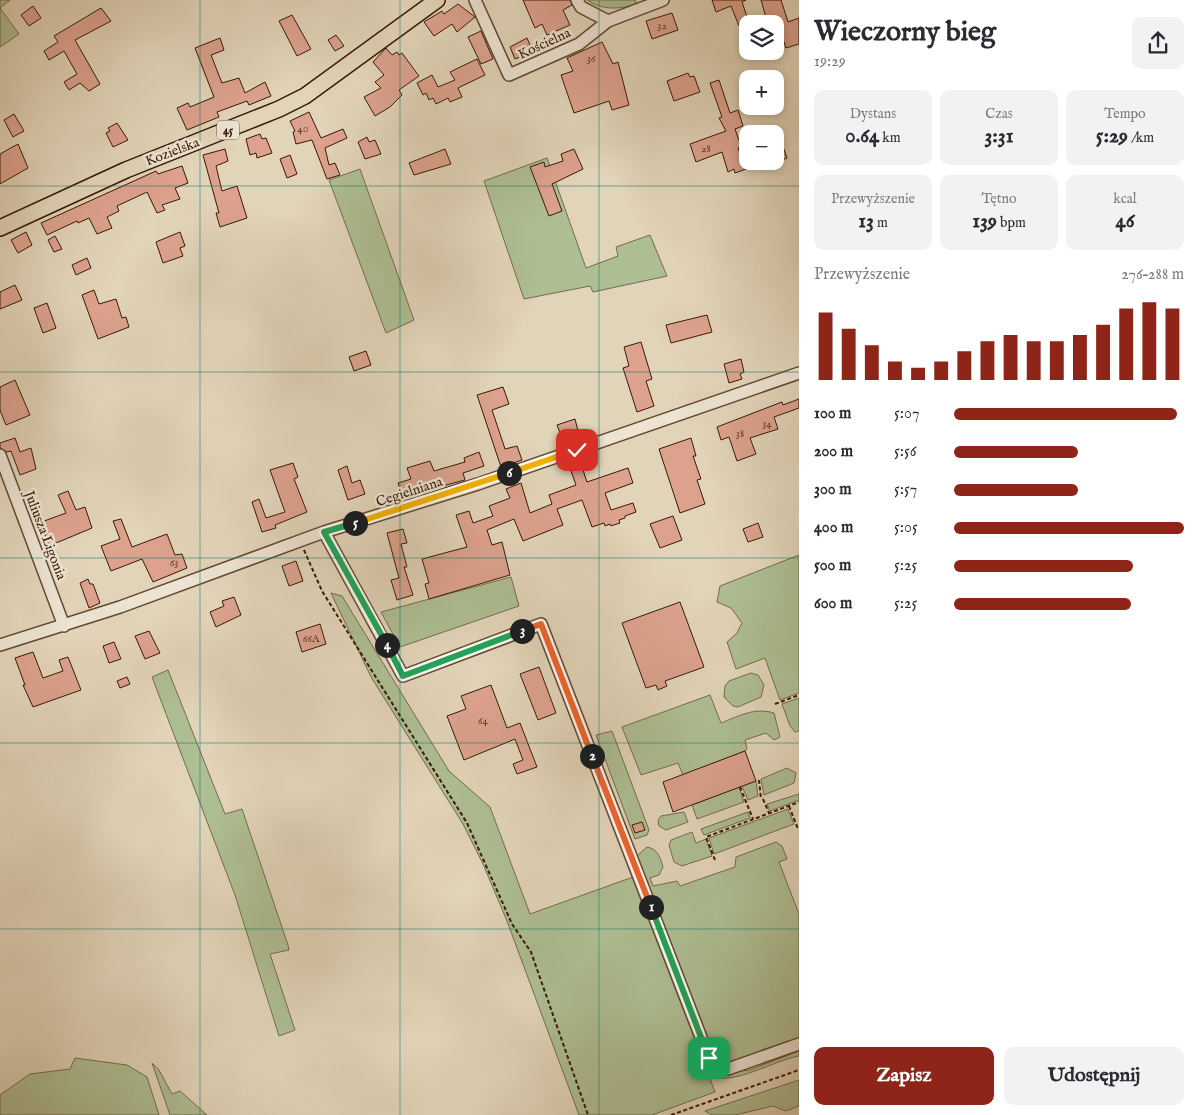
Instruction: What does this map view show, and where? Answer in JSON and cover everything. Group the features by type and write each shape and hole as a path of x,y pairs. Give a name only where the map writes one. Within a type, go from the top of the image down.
{"main road":[{"name":"Kozielska","path":"0,228 126,170 279,109 305,96 438,0"}],"street":[{"name":"Kościelna","path":"475,0 509,75 579,44 608,21 663,0"},
{"path":"577,0 581,7 608,21"},
{"name":"Cegielniana","path":"0,645 64,626 324,532 470,487 799,373"},
{"name":"Juliusza Ligonia","path":"0,456 64,626"},
{"path":"324,532 403,676 541,624 709,1058 728,1069 799,1044"}],"path":[{"path":"299,541 322,591 467,823 512,924 531,952 588,1115"},
{"path":"775,704 799,695"},
{"path":"759,780 762,799 769,813"},
{"path":"740,787 754,819"},
{"path":"715,860 706,837 799,802"},
{"path":"789,806 798,829"},
{"path":"671,1115 799,1070"}],"green space":[{"path":"0,0 10,0 0,8"},
{"path":"587,0 635,0 637,4 612,8 599,6"},
{"path":"0,8 19,34 0,47"},
{"path":"547,158 586,268 618,256 616,247 650,235 667,276 593,292 590,286 524,299 484,181"},
{"path":"360,169 414,320 386,333 329,180"},
{"path":"799,555 799,693 780,700 765,658 736,669 727,642 737,633 742,623 731,608 717,602 720,586"},
{"path":"511,577 519,606 400,647 381,612"},
{"path":"331,593 342,596 449,771 490,807 530,914 633,877 715,1092 652,1115 579,1115 507,921 483,864 463,824 371,677"},
{"path":"168,670 225,814 242,809 288,945 289,950 270,954 295,1030 279,1036 235,895 152,677"},
{"path":"751,673 758,675 764,685 761,697 738,707 733,706 724,697 725,686 729,681"},
{"path":"710,695 721,723 741,715 767,711 774,713 780,737 774,740 766,733 745,740 747,749 745,751 683,775 678,763 641,775 622,727"},
{"path":"799,698 799,731 795,732 790,726 782,704"},
{"path":"612,731 649,830 647,835 635,839 596,735"},
{"path":"787,768 796,773 794,783 764,795 761,779"},
{"path":"756,781 758,796 748,800 742,786"},
{"path":"739,787 744,802 697,819 692,805"},
{"path":"799,794 799,800 770,811 767,804"},
{"path":"788,809 794,824 714,854 709,838"},
{"path":"684,812 688,822 666,830 659,826 658,820 661,816"},
{"path":"748,812 750,818 704,835 701,829"},
{"path":"692,832 696,843 706,839 712,856 682,866 674,862 669,845 671,840"},
{"path":"776,842 782,846 787,859 779,862 799,914 799,1040 732,1062 724,1061 711,1052 637,856 647,847 654,850 660,857 663,867 659,875 650,878 653,886 677,881 680,886 735,867 736,857"},
{"path":"799,1051 799,1056 742,1075 731,1078 712,1076 711,1065 732,1072 750,1070"},
{"path":"75,1058 127,1065 147,1077 159,1115 0,1115 0,1095 30,1074 70,1069"},
{"path":"152,1063 159,1070 172,1094 180,1091 207,1115 170,1115"},
{"path":"799,1080 799,1106 786,1111 773,1106 735,1115 712,1115 705,1111"}],"building":[{"path":"523,0 570,0 572,5 563,10 570,25 547,35 542,24 535,28"},
{"path":"712,0 746,0 742,2 746,15 739,15 739,26 731,6 716,12"},
{"path":"761,0 781,0 788,22 799,18 799,44 786,48 784,42 784,15 765,15"},
{"path":"458,4 475,17 457,32 452,24 434,36 424,22 442,11 444,14"},
{"path":"33,6 41,18 29,26 21,15"},
{"path":"101,8 111,21 75,40 100,84 89,91 80,83 69,90 64,82 77,74 64,51 49,60 44,51 58,42 54,36"},
{"path":"672,13 678,30 652,39 646,21"},
{"path":"292,15 311,49 297,56 279,21"},
{"path":"481,31 493,59 481,64 468,37"},
{"path":"336,35 344,46 335,51 328,40"},
{"path":"220,38 224,50 211,55 222,83 239,78 245,93 265,82 271,96 249,105 247,101 217,112 219,117 187,130 177,108 188,103 190,107 214,97 195,48"},
{"path":"527,38 533,52 515,59 510,47"},
{"path":"602,42 613,64 618,62 629,105 612,110 609,101 574,113 561,75 573,71 567,58"},
{"path":"386,48 392,55 397,52 399,55 402,53 419,76 399,90 402,95 390,107 375,116 364,97 381,88 375,82 384,75 373,62"},
{"path":"477,59 485,75 458,88 462,97 450,102 448,98 436,104 433,98 429,100 426,93 423,95 417,83 432,75 438,87 455,80 450,72"},
{"path":"688,73 690,77 694,76 700,92 674,101 667,81"},
{"path":"719,80 730,113 738,110 743,125 739,125 739,128 735,129 739,140 739,170 743,170 735,173 734,169 728,172 722,152 696,162 690,144 726,131 719,118 722,117 710,83"},
{"path":"309,112 321,138 343,129 347,138 325,148 329,165 335,163 340,175 327,179 312,140 296,144 293,132 295,131 290,121"},
{"path":"14,114 24,131 13,137 4,120"},
{"path":"117,123 128,140 113,147 106,133 110,131 108,128"},
{"path":"260,134 262,139 266,138 272,153 257,158 256,153 250,155 246,139"},
{"path":"367,137 369,142 375,140 381,154 365,159 358,142"},
{"path":"18,144 28,168 0,184 0,154"},
{"path":"225,149 228,161 216,166 222,191 237,186 247,218 220,227 216,213 219,213 203,155"},
{"path":"445,149 451,164 414,175 409,163"},
{"path":"574,149 583,169 552,184 562,211 549,216 530,167 544,162 545,167 563,161 561,154"},
{"path":"290,155 297,174 287,178 280,159"},
{"path":"182,166 188,183 175,188 180,199 162,205 165,210 157,213 147,192 117,206 119,211 107,217 112,228 97,234 89,218 78,223 77,221 47,235 41,223 156,171 158,174"},
{"path":"26,232 32,245 18,253 11,240"},
{"path":"180,232 185,246 180,248 183,256 163,263 156,242"},
{"path":"55,236 62,249 54,252 48,240"},
{"path":"87,258 91,268 76,275 72,265"},
{"path":"15,285 22,300 0,309 0,292"},
{"path":"94,290 99,304 116,299 122,318 126,317 129,327 98,339 82,295"},
{"path":"47,303 56,328 43,333 34,308"},
{"path":"707,315 712,332 671,343 666,325"},
{"path":"641,342 652,379 646,381 654,406 637,412 623,368 629,366 624,347"},
{"path":"366,351 371,365 354,371 349,357"},
{"path":"741,359 744,372 740,374 742,379 729,383 724,364"},
{"path":"15,380 30,415 6,425 0,410 0,387"},
{"path":"503,387 509,404 492,410 505,449 517,446 522,460 501,467 477,395"},
{"path":"799,399 799,408 774,417 778,429 750,438 756,454 737,461 729,437 721,440 717,427 782,402 783,405"},
{"path":"575,419 579,435 563,440 557,425"},
{"path":"15,438 20,452 31,448 36,469 20,475 11,451 7,452 0,448 0,443"},
{"path":"691,438 696,456 693,456 701,479 697,480 705,504 680,513 659,449"},
{"path":"479,452 484,466 463,473 465,480 442,486 435,485 415,491 413,488 401,492 398,483 411,479 407,468 430,461 434,471 465,462 464,458"},
{"path":"293,463 298,477 294,479 307,512 275,525 276,528 262,532 252,502 259,499 266,518 285,512 270,470"},
{"path":"581,464 587,482 628,468 633,483 605,493 611,510 633,503 636,512 619,520 620,523 605,526 604,523 592,527 582,500 557,509 563,525 523,541 514,519 487,530 492,545 502,542 510,575 429,599 425,584 429,583 422,559 467,547 456,515 469,511 473,523 493,516 489,506 510,498 506,489 521,483 530,513 552,504 549,495 576,485 570,468"},
{"path":"347,466 352,483 360,480 365,494 348,500 338,470"},
{"path":"68,491 76,510 85,507 92,528 49,546 44,532 40,533 36,524 66,513 58,495"},
{"path":"673,516 682,540 660,548 650,524"},
{"path":"121,519 132,547 167,534 175,555 182,554 187,568 153,582 142,559 111,571 101,546 120,539 113,521"},
{"path":"758,523 763,537 748,542 743,529"},
{"path":"403,529 407,543 401,544 407,567 404,567 413,595 397,600 391,580 399,578 387,533"},
{"path":"296,561 303,581 289,586 282,566"},
{"path":"88,579 90,584 93,584 100,603 89,608 80,583"},
{"path":"234,597 241,615 216,627 210,612 224,606 222,601"},
{"path":"680,602 704,667 665,681 667,686 658,690 656,685 646,688 622,623"},
{"path":"320,624 326,644 302,652 296,632"},
{"path":"149,631 160,653 145,659 135,636"},
{"path":"114,642 121,659 109,663 103,646"},
{"path":"33,652 43,678 63,671 59,660 68,657 81,690 33,707 23,685 25,685 15,658"},
{"path":"539,667 556,713 538,720 520,674"},
{"path":"127,677 130,684 120,688 117,681"},
{"path":"491,685 507,728 520,723 537,767 517,774 513,764 523,760 515,739 464,760 447,716 466,709 461,696"},
{"path":"745,751 756,781 673,812 663,782"},
{"path":"642,822 645,830 635,833 632,825"}],"route":[{"path":"577,450 401,510 324,532 403,676 541,624 709,1058"}]}
